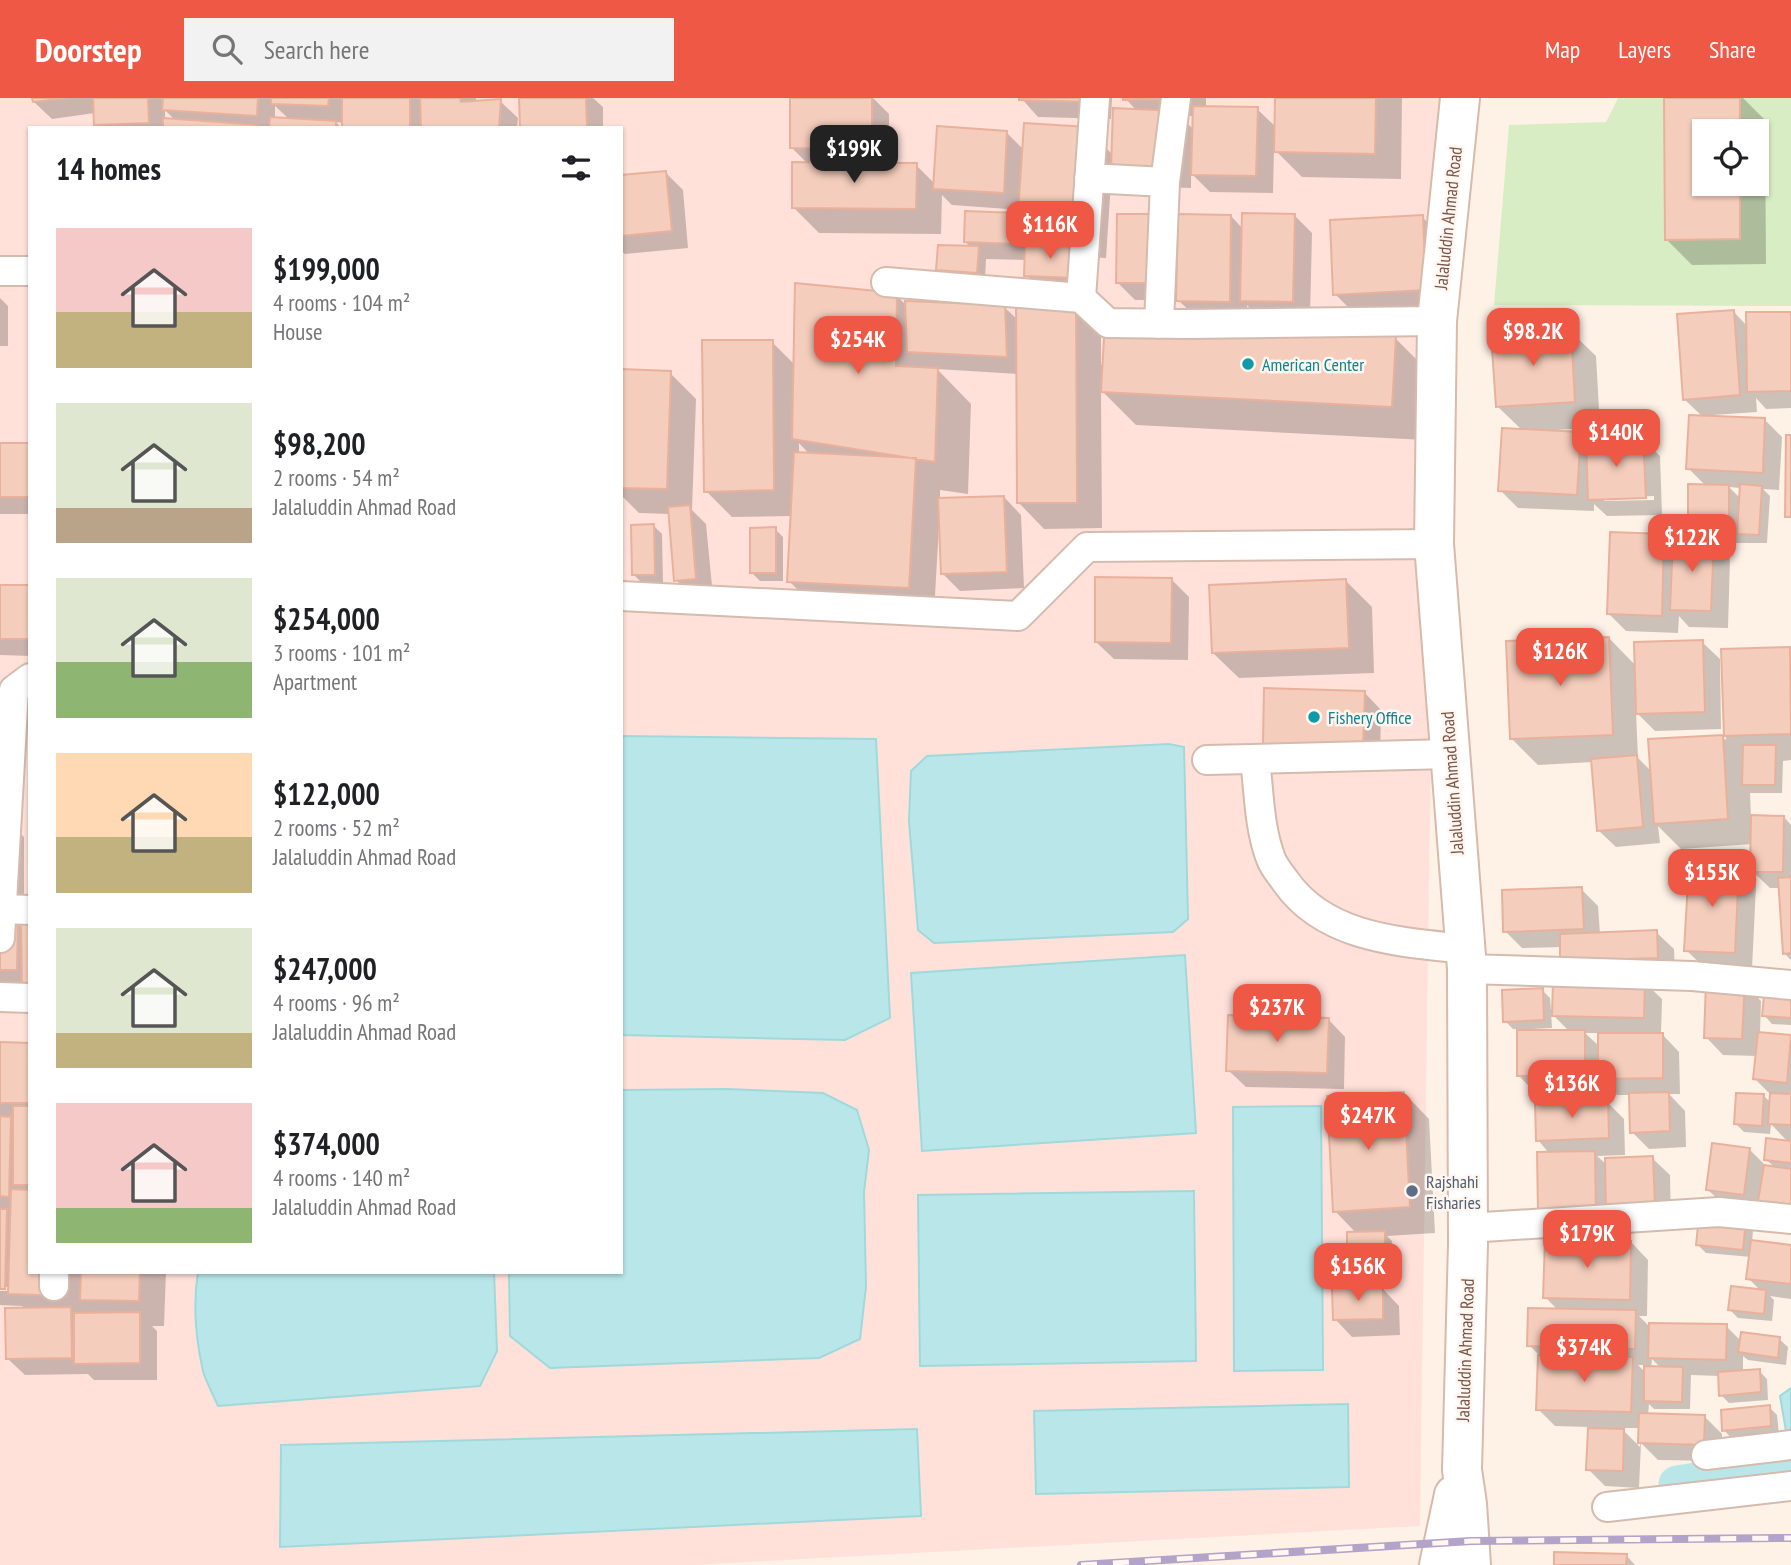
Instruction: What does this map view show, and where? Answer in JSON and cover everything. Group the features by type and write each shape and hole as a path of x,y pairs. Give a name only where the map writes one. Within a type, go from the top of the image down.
{"street":[{"path":"1081,298 1095,98"},
{"path":"1159,324 1165,182 1176,98"},
{"name":"Jalaluddin Ahmad Road","path":"1460,98 1437,321 1434,544 1466,959 1468,1228 1462,1470 1471,1565"},
{"path":"1089,178 1165,182"},
{"path":"0,271 28,271"},
{"path":"886,282 1081,298 1108,323 1437,321"},
{"path":"623,596 1017,616 1087,547 1434,544"},
{"path":"0,939 14,690 28,680"},
{"path":"1207,760 1450,754"},
{"path":"1255,759 1262,823 1272,861 1296,896 1328,920 1359,934 1466,959 1791,985"},
{"path":"2,909 28,910"},
{"path":"0,997 28,998"},
{"path":"1468,1228 1719,1212 1791,1219"},
{"path":"1706,1455 1791,1445"},
{"name":"Jalaluddin Ahmad Road","path":"1439,1565 1462,1470"},
{"path":"1607,1507 1791,1486"}],"shaded area":[{"path":"0,98 1440,98 1420,1526 694,1565 0,1565"}],"green space":[{"path":"1618,98 1791,98 1791,306 1494,305 1509,125 1606,122"}],"water":[{"path":"623,736 876,739 890,1018 845,1040 623,1035"},
{"path":"1169,744 1184,747 1188,919 1173,932 934,943 918,930 909,821 911,771 927,756"},
{"path":"1185,955 1196,1133 922,1151 911,973"},
{"path":"727,1089 823,1093 857,1110 869,1150 864,1192 866,1287 860,1339 819,1358 550,1368 510,1336 509,1274 623,1274 623,1090"},
{"path":"1321,1106 1323,1370 1234,1371 1233,1107"},
{"path":"1194,1191 1196,1361 920,1366 918,1195"},
{"path":"198,1274 494,1274 497,1351 480,1386 218,1406 204,1375 196,1322"},
{"path":"1791,1388 1791,1436 1787,1437 1780,1396"},
{"path":"1348,1404 1349,1487 1036,1494 1034,1411"},
{"path":"917,1429 921,1516 280,1547 281,1445"}],"building":[{"path":"32,98 66,98 33,102"},
{"path":"93,98 148,98 149,123 94,125"},
{"path":"163,98 258,98 257,116 162,110"},
{"path":"271,98 329,98 328,106 271,104"},
{"path":"342,98 410,98 410,126 342,126"},
{"path":"420,98 460,98 461,102 501,99 499,126 421,126"},
{"path":"519,98 586,98 587,126 520,126"},
{"path":"790,98 872,98 872,149 790,148"},
{"path":"1094,98 1094,102 1019,100"},
{"path":"1189,98 1189,99 1123,100"},
{"path":"1275,98 1376,98 1375,154 1274,152"},
{"path":"1664,98 1740,98 1740,119 1692,119 1692,196 1740,196 1740,239 1665,240"},
{"path":"1193,106 1258,107 1256,176 1191,175"},
{"path":"1113,108 1177,111 1174,171 1111,169"},
{"path":"270,117 336,121 336,126 269,126"},
{"path":"163,118 259,125 259,126 163,126"},
{"path":"1024,123 1087,127 1081,233 1017,230"},
{"path":"937,126 1007,131 1004,193 933,189"},
{"path":"792,162 917,163 916,209 792,208"},
{"path":"666,171 672,231 623,236 623,175"},
{"path":"965,211 1017,213 1016,244 964,242"},
{"path":"1242,213 1295,214 1293,302 1240,301"},
{"path":"1117,214 1158,214 1158,283 1116,283"},
{"path":"1178,214 1231,215 1230,302 1176,301"},
{"path":"1423,215 1426,290 1333,295 1330,220"},
{"path":"1025,244 1077,246 1076,278 1024,276"},
{"path":"938,245 979,246 977,273 936,270"},
{"path":"795,283 897,293 896,366 938,368 935,462 792,439"},
{"path":"1076,300 1077,503 1017,503 1016,301"},
{"path":"905,301 1005,305 1007,357 907,352"},
{"path":"1734,310 1740,395 1683,400 1677,314"},
{"path":"1746,312 1791,312 1791,391 1747,392"},
{"name":"American Center","path":"1105,320 1396,336 1392,407 1101,392"},
{"path":"1571,329 1575,402 1496,407 1491,334"},
{"path":"702,340 773,340 774,490 704,492"},
{"path":"623,369 671,371 667,489 623,488"},
{"path":"1689,415 1765,418 1763,473 1686,469"},
{"path":"1502,428 1581,432 1577,495 1498,491"},
{"path":"1786,435 1791,435 1791,517 1785,517"},
{"path":"1643,437 1646,498 1588,500 1586,439"},
{"path":"0,443 28,443 28,497 0,497"},
{"path":"794,452 916,458 909,588 787,582"},
{"path":"1688,484 1729,485 1729,527 1688,527"},
{"path":"1740,484 1762,486 1759,535 1737,534"},
{"path":"1004,496 1007,572 941,574 938,498"},
{"path":"690,505 696,579 674,581 668,507"},
{"path":"654,524 655,575 632,575 631,525"},
{"path":"776,527 776,573 750,573 750,528"},
{"path":"1610,532 1664,534 1662,616 1607,614"},
{"path":"1673,538 1714,539 1711,611 1670,610"},
{"path":"1095,577 1172,578 1171,643 1095,642"},
{"path":"1346,579 1349,648 1212,653 1209,585"},
{"path":"0,585 28,585 28,639 0,639"},
{"path":"1609,637 1613,735 1510,739 1506,641"},
{"path":"1703,640 1705,712 1636,714 1634,642"},
{"path":"1790,647 1791,734 1724,736 1721,649"},
{"name":"Fishery Office","path":"1264,688 1365,691 1363,746 1263,744"},
{"path":"1723,735 1728,819 1654,824 1648,739"},
{"path":"1743,745 1776,745 1775,785 1742,785"},
{"path":"1637,755 1643,827 1597,831 1591,759"},
{"path":"1751,815 1784,816 1783,872 1750,872"},
{"path":"1689,864 1739,866 1735,953 1684,951"},
{"path":"1791,877 1791,953 1783,954 1778,878"},
{"path":"1582,887 1584,929 1503,932 1502,890"},
{"path":"21,906 28,906 28,992 22,992"},
{"path":"0,915 18,915 17,970 0,970"},
{"path":"1657,930 1658,958 1560,961 1560,934"},
{"path":"1553,979 1645,980 1644,1018 1552,1016"},
{"path":"1706,981 1745,982 1742,1039 1704,1038"},
{"path":"1765,986 1791,987 1791,1018 1762,1016"},
{"path":"1543,988 1544,1020 1503,1022 1502,990"},
{"path":"1228,1015 1329,1018 1327,1073 1226,1071"},
{"path":"1517,1030 1585,1030 1585,1076 1517,1076"},
{"path":"1758,1032 1791,1035 1787,1083 1753,1079"},
{"path":"1598,1033 1663,1033 1663,1078 1598,1079"},
{"path":"0,1042 28,1043 28,1103 0,1103"},
{"path":"1404,1092 1410,1207 1333,1212 1327,1096"},
{"path":"1669,1092 1670,1131 1630,1133 1629,1093"},
{"path":"1736,1093 1764,1094 1762,1126 1734,1124"},
{"path":"1770,1093 1791,1094 1791,1125 1768,1124"},
{"path":"1608,1100 1609,1138 1536,1141 1535,1103"},
{"path":"13,1106 28,1106 28,1185 13,1185"},
{"path":"0,1116 11,1117 9,1197 0,1196"},
{"path":"1766,1138 1791,1141 1791,1163 1764,1160"},
{"path":"1712,1143 1750,1148 1744,1195 1706,1190"},
{"path":"1595,1151 1596,1213 1538,1214 1537,1152"},
{"path":"1653,1156 1655,1207 1606,1209 1605,1158"},
{"path":"1764,1165 1791,1169 1791,1206 1758,1201"},
{"path":"11,1189 28,1190 28,1274 68,1274 67,1296 8,1294"},
{"path":"0,1209 7,1209 5,1289 0,1289"},
{"path":"1699,1216 1746,1220 1743,1250 1696,1245"},
{"path":"1385,1231 1385,1254 1347,1255 1347,1232"},
{"path":"1545,1239 1631,1241 1630,1300 1543,1298"},
{"path":"1751,1240 1791,1245 1791,1284 1746,1279"},
{"path":"81,1274 140,1274 139,1301 80,1300"},
{"path":"1731,1286 1766,1290 1764,1314 1728,1310"},
{"path":"1383,1287 1383,1319 1333,1320 1332,1288"},
{"path":"71,1307 72,1358 6,1359 5,1308"},
{"path":"1528,1308 1636,1310 1635,1349 1527,1346"},
{"path":"140,1312 140,1363 74,1364 74,1313"},
{"path":"1649,1323 1727,1324 1726,1360 1648,1358"},
{"path":"1741,1332 1780,1337 1778,1358 1738,1352"},
{"path":"1538,1355 1633,1357 1631,1412 1536,1410"},
{"path":"1644,1366 1683,1367 1682,1402 1644,1401"},
{"path":"1760,1369 1761,1392 1719,1396 1718,1372"},
{"path":"1770,1405 1771,1426 1722,1431 1721,1410"},
{"path":"1639,1413 1705,1415 1704,1445 1638,1443"},
{"path":"1588,1428 1624,1429 1623,1471 1586,1470"},
{"path":"1554,1552 1627,1554 1626,1565 1554,1565"}],"waterway":[{"path":"1677,1484 1791,1466"}],"railway":[{"path":"1081,1565 1471,1541 1791,1538"}],"place":[{"name":"American Center","path":"1248,364"},
{"name":"Fishery Office","path":"1314,717"},
{"name":"Rajshahi Fisharies","path":"1412,1191"}]}
